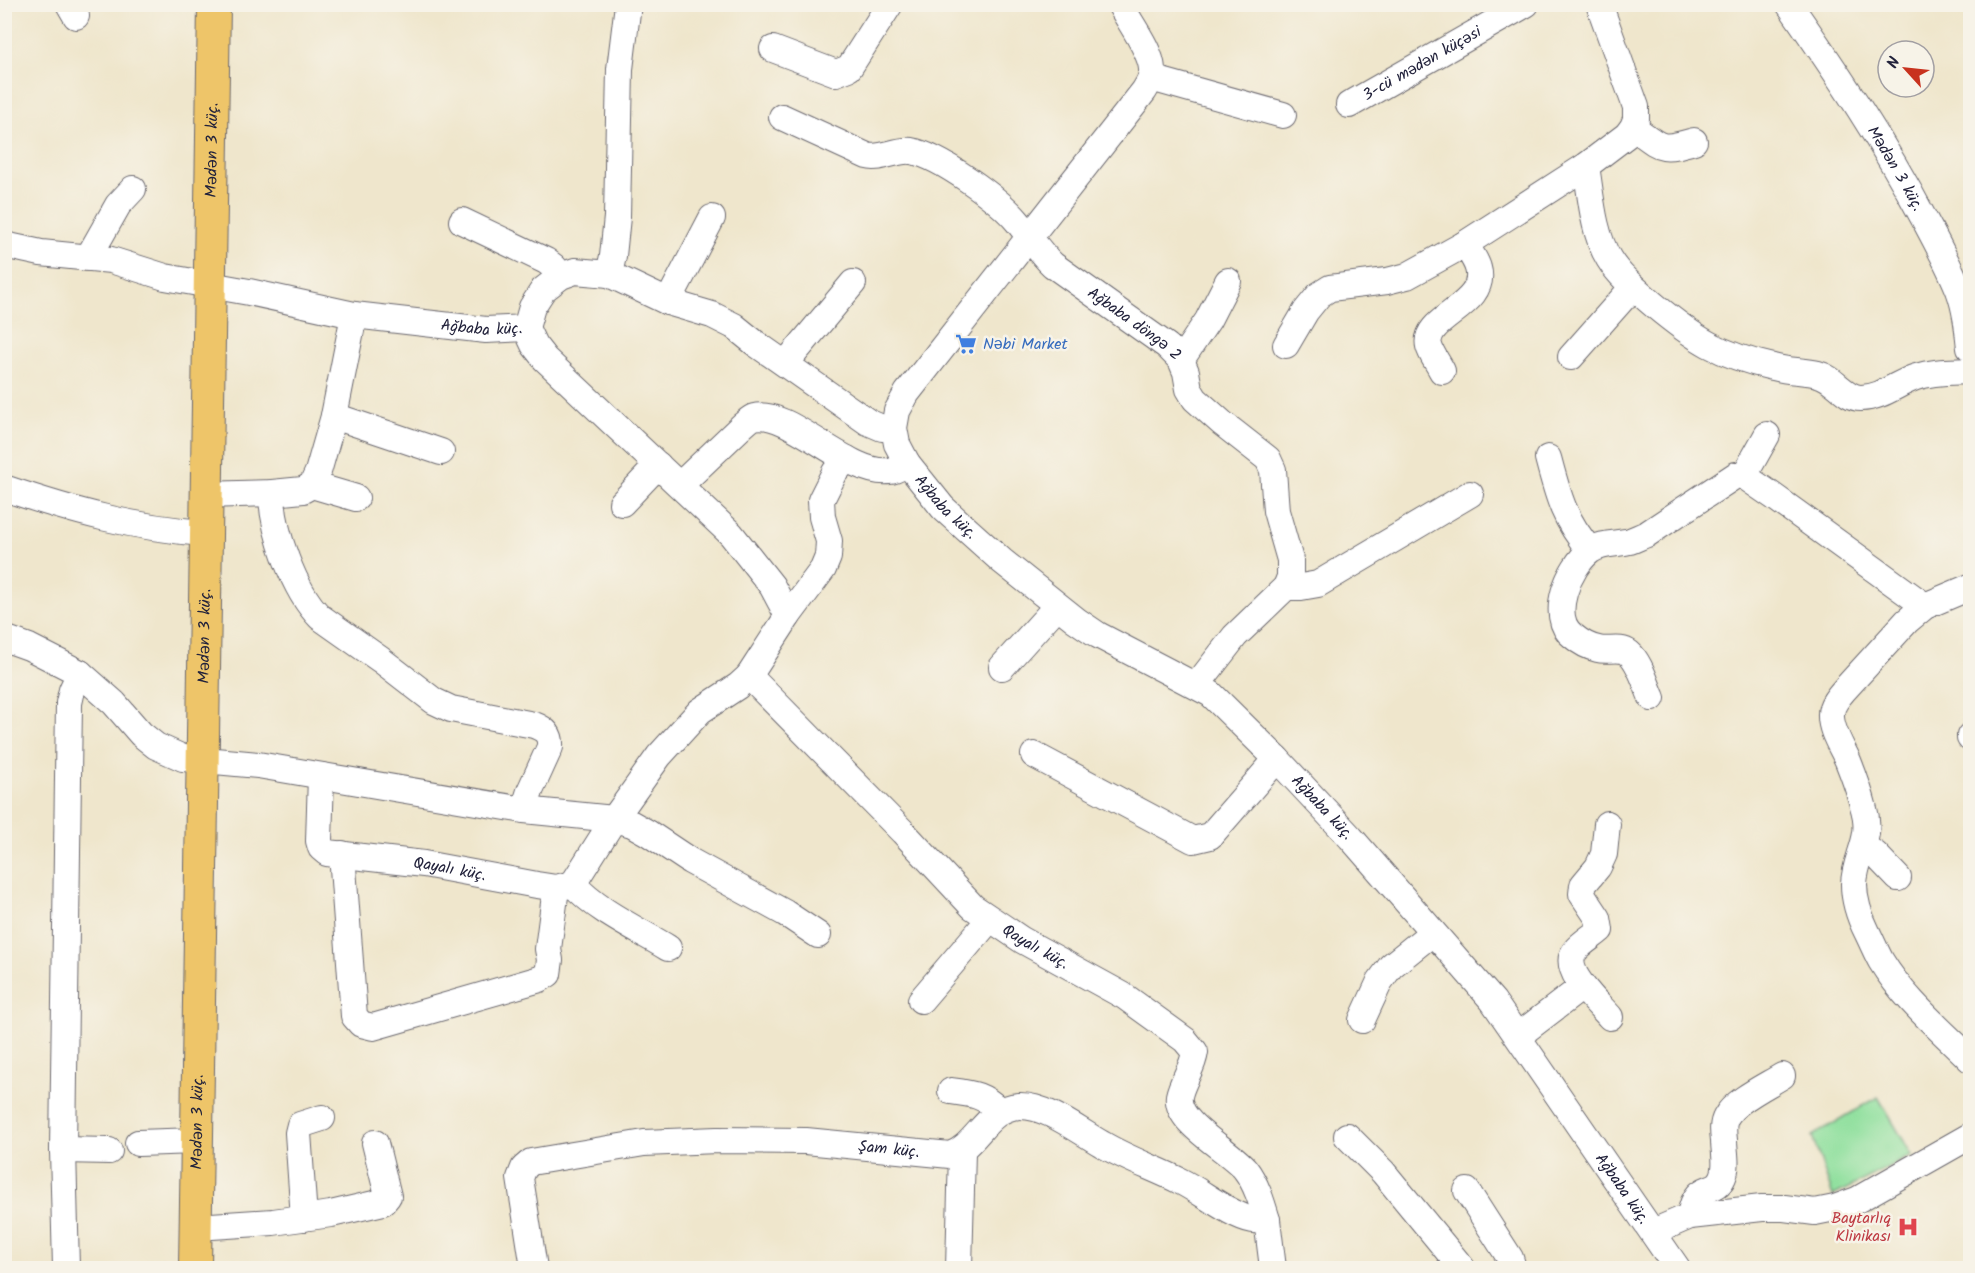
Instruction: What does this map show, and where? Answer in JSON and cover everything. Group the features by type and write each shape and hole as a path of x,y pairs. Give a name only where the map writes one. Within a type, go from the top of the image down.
{"main road":[{"name":"Mədən 3 küç.","path":"195,1269 214,4"}],"street":[{"path":"609,274 616,217 620,69 628,4"},
{"path":"773,49 836,73 849,68 890,4"},
{"path":"462,221 546,261 561,276 575,272 609,274 668,302 712,315 734,326 868,422 882,428 894,428 897,411 907,393 1144,92 1151,78 1152,68 1149,56 1120,4"},
{"name":"3-cü mədən küçəsi","path":"1349,105 1526,4"},
{"path":"1286,345 1306,311 1319,295 1330,288 1387,281 1407,276 1465,244 1586,166 1627,135 1636,119 1636,107 1599,4"},
{"name":"Mədən 3 küç.","path":"1789,4 1892,160 1947,263 1965,288 1971,348"},
{"path":"1151,78 1283,115"},
{"name":"Ağbaba döngə 2","path":"783,117 867,156 877,159 909,151 925,155 960,175 999,202 1053,265 1167,346 1181,360 1189,389 1195,399 1268,459 1274,470 1276,511 1290,560 1290,577 1286,587"},
{"path":"1633,128 1658,145 1669,148 1694,141"},
{"path":"1586,166 1597,225 1610,260 1632,287 1679,326 1714,349 1772,367 1826,377 1855,398 1865,398 1887,391 1914,377 1934,372 1971,371"},
{"path":"88,258 118,205 133,189"},
{"path":"668,302 712,218"},
{"path":"1442,371 1429,345 1429,336 1435,327 1476,293 1479,282 1479,269 1465,244"},
{"name":"Ağbaba küç.","path":"4,245 41,253 111,260 165,277 211,284 354,315 486,330 526,328 532,307 543,290 561,276"},
{"path":"1181,360 1208,320 1228,281"},
{"path":"786,363 853,283"},
{"path":"1571,357 1632,287"},
{"path":"312,485 334,416 354,315"},
{"path":"526,328 534,345 545,359 738,541 772,586 788,616"},
{"path":"334,416 441,452"},
{"path":"680,485 752,417 762,416 781,421 847,459 877,472 893,471 907,464"},
{"name":"Ağbaba küç.","path":"894,428 897,444 907,464 959,525 1057,606 1098,634 1197,685 1221,702 1351,838 1493,1001 1677,1269"},
{"path":"1744,476 1767,435"},
{"path":"1548,458 1559,502 1580,538 1590,550"},
{"path":"342,854 354,1016 361,1024 373,1027 540,980 548,974 550,960 548,950 565,886 659,756 700,711 749,676 788,616 823,570 828,557 829,541 822,517 821,500 827,485 847,459"},
{"path":"622,503 658,465"},
{"path":"1652,698 1633,657 1626,651 1598,650 1570,635 1563,624 1561,603 1566,585 1577,565 1590,550 1631,541 1647,534 1736,475 1744,476 1925,606"},
{"path":"206,495 272,493 303,489 312,485 356,498"},
{"path":"4,488 78,512 164,531 205,533"},
{"path":"272,493 275,524 295,579 320,617 434,701 451,708 534,724 545,729 550,739 550,747 524,810"},
{"path":"1197,685 1235,636 1286,587 1318,584 1470,494"},
{"path":"1971,587 1925,606 1908,621 1844,690 1835,702 1831,713 1832,725 1849,763 1865,810 1867,824 1864,847 1856,870 1855,900 1863,923 1881,960 1903,991 1971,1059"},
{"path":"1002,667 1057,606"},
{"path":"4,638 39,652 80,673 114,703 141,735 156,746 183,758 258,765 524,810 614,819 632,824 690,861 757,897 818,935"},
{"path":"66,1269 63,1150 69,703 80,673"},
{"name":"Qayalı küç.","path":"749,676 903,832 973,908 989,920 1124,996 1185,1040 1195,1052 1194,1062 1179,1097 1182,1113 1190,1124 1227,1151 1246,1171 1260,1197 1267,1220"},
{"path":"1034,756 1193,840 1210,836 1277,759"},
{"name":"Qayalı küç.","path":"321,776 319,841 321,848 327,853 424,864 565,886"},
{"path":"1607,825 1604,854 1598,867 1583,885 1582,894 1598,918 1600,930 1575,951 1571,958 1572,966 1582,987 1610,1017"},
{"path":"1864,847 1875,854 1898,878"},
{"path":"565,886 582,894 668,948"},
{"path":"921,1000 989,920"},
{"path":"1362,1020 1380,981 1391,966 1432,933"},
{"path":"1518,1036 1582,987"},
{"path":"1690,1216 1692,1201 1699,1193 1716,1185 1723,1178 1725,1165 1723,1127 1726,1117 1732,1108 1782,1076"},
{"path":"951,1091 978,1095 987,1099 1000,1111"},
{"path":"959,1269 962,1151 1000,1111 1020,1106 1038,1109 1064,1121 1123,1156 1180,1181 1253,1220 1267,1220 1273,1269"},
{"path":"304,1218 298,1133 300,1125 322,1118"},
{"path":"1347,1136 1383,1172 1462,1269"},
{"path":"1653,1232 1690,1216 1762,1208 1815,1212 1835,1209 1857,1200 1971,1136"},
{"name":"Şam küç.","path":"534,1269 519,1178 524,1168 531,1162 644,1143 717,1140 806,1141 950,1155 962,1151"},
{"path":"138,1143 196,1141"},
{"path":"196,1227 304,1218 383,1202 388,1196 387,1188 375,1143"},
{"path":"63,1150 109,1150"},
{"path":"1467,1191 1510,1258 1513,1269"}],"green space":[{"path":"1878,1097 1912,1155 1833,1196 1812,1136"}],"place":[{"name":"Nəbi Market","path":"966,344"},
{"name":"Baytarlıq Klinikası","path":"1908,1227"}]}
